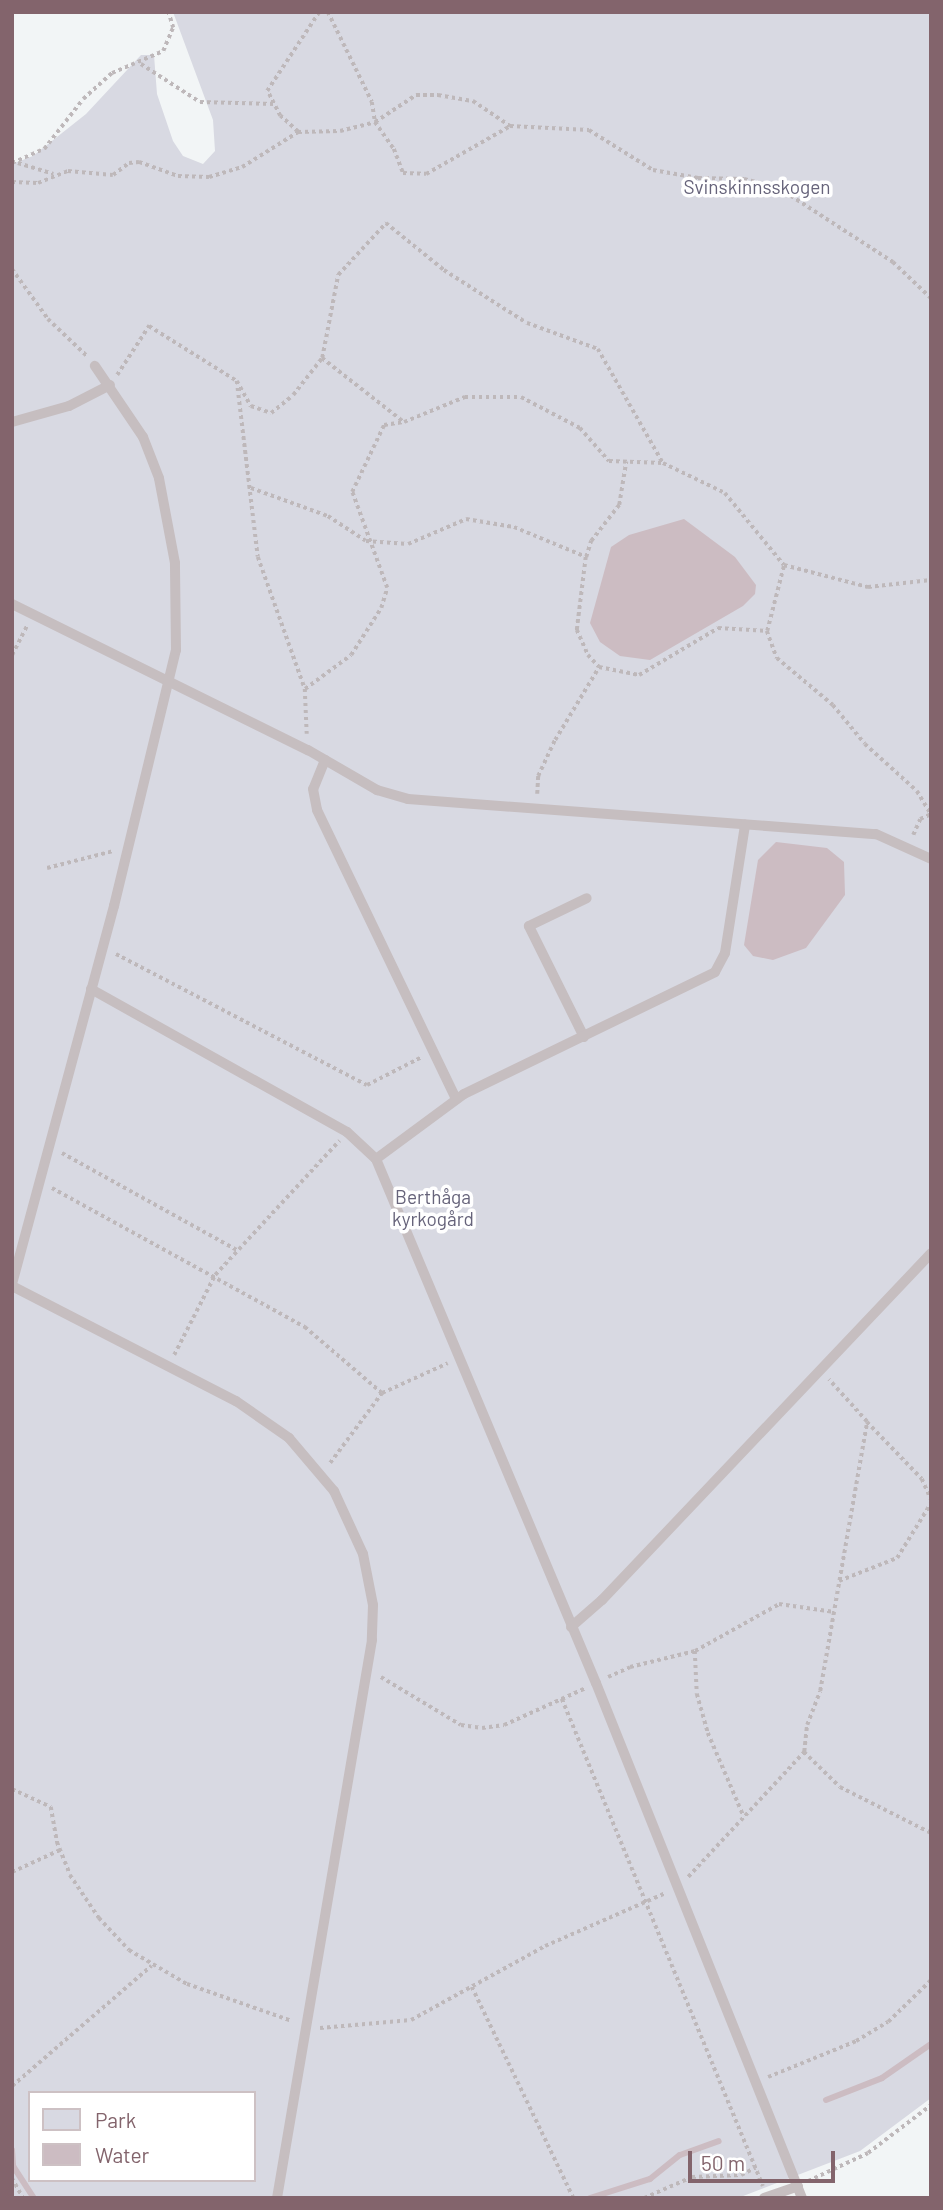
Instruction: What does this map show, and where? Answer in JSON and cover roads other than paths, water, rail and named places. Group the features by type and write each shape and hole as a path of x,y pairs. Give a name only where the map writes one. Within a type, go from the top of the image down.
{"lane":[{"path":"95,366 110,385 152,456 170,521 177,589 171,681 12,1285 267,1421 322,1474 347,1516 366,1568 374,1617 368,1670 276,2198"},
{"path":"12,422 69,406 110,385"},
{"path":"12,604 308,750 377,790 408,799 876,834 931,859"},
{"path":"325,760 313,789 317,810 456,1099"},
{"path":"376,1159 456,1099 702,980 719,967 745,825"},
{"path":"584,1037 529,926 587,898"},
{"path":"91,989 347,1132 376,1159 457,1359 596,1684 802,2198"},
{"path":"571,1627 602,1600 931,1254"},
{"path":"766,2197 798,2186"}],"water":[{"path":"684,519 735,557 756,585 755,594 743,606 650,660 620,656 600,642 590,623 611,547 629,535"},
{"path":"776,842 827,848 844,862 845,895 806,948 773,960 753,956 744,945 758,860"}],"waterway":[{"path":"826,2100 882,2078 931,2044"},
{"path":"590,2198 650,2179 680,2155 719,2141"},
{"path":"12,2150 13,2166 34,2198"}],"park label":[{"name":"Svinskinnsskogen","path":"757,187"},
{"name":"Berthåga kyrkogård","path":"433,1208"}]}
